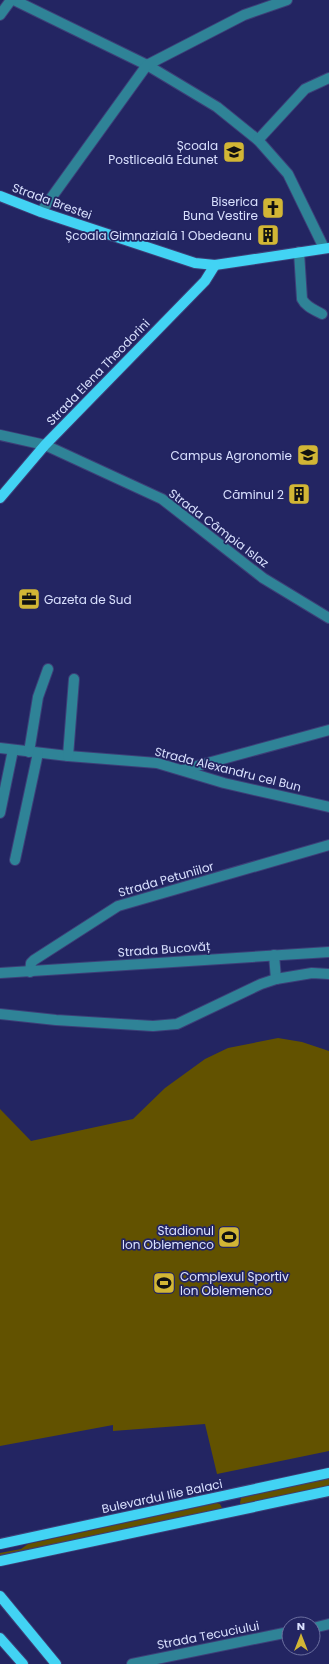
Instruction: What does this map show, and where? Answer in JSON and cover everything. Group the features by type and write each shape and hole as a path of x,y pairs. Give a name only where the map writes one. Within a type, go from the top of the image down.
{"main road":[{"name":"Strada Brestei","path":"0,196 41,212 195,263 215,265 327,248"},
{"name":"Strada Elena Theodorini","path":"0,498 45,445 205,281 215,265"},
{"name":"Bulevardul Ilie Balaci","path":"0,1544 329,1473"},
{"path":"2,1563 329,1491"},
{"path":"0,1596 56,1664"},
{"path":"0,1638 15,1660 23,1664"}],"street":[{"path":"0,15 12,0 147,66 217,107 258,140 288,174 327,248"},
{"path":"41,212 147,66 244,15 287,0"},
{"path":"258,140 305,89 329,78"},
{"path":"299,252 302,299 304,303 322,314"},
{"name":"Strada Câmpia Islaz","path":"0,435 45,445 162,500 264,578 329,618"},
{"path":"15,860 33,752 38,697 48,669"},
{"path":"68,756 74,679"},
{"path":"182,770 329,730"},
{"name":"Strada Alexandru cel Bun","path":"0,748 68,756 157,763 224,783 329,807"},
{"path":"0,813 12,750"},
{"name":"Strada Petuniilor","path":"30,972 31,963 34,960 118,906 329,845"},
{"name":"Strada Bucovăț","path":"0,973 329,952"},
{"path":"274,955 276,979"},
{"path":"0,1014 56,1020 153,1026 177,1024 261,984 276,979 312,973 329,974"},
{"name":"Strada Tecuciului","path":"132,1664 281,1634"}],"shaded area":[{"name":"Complexul Sportiv Ion Oblemenco","path":"278,1038 302,1042 329,1051 329,1451 217,1474 205,1424 113,1431 113,1425 0,1446 0,1109 31,1141 133,1119 165,1088 205,1059 228,1048"},
{"path":"329,1478 329,1487 241,1506 240,1503 241,1498"},
{"path":"217,1503 220,1504 222,1508 220,1511 0,1558 0,1553 21,1549 28,1544"}],"place":[{"name":"Școala Postliceală Edunet","path":"234,152"},
{"name":"Biserica Buna Vestire","path":"273,208"},
{"name":"Școala Gimnazială 1 Obedeanu","path":"268,235"},
{"name":"Campus Agronomie","path":"308,455"},
{"name":"Căminul 2","path":"299,494"},
{"name":"Gazeta de Sud","path":"29,599"},
{"name":"Stadionul Ion Oblemenco","path":"229,1237"},
{"name":"Complexul Sportiv Ion Oblemenco","path":"164,1283"}]}
